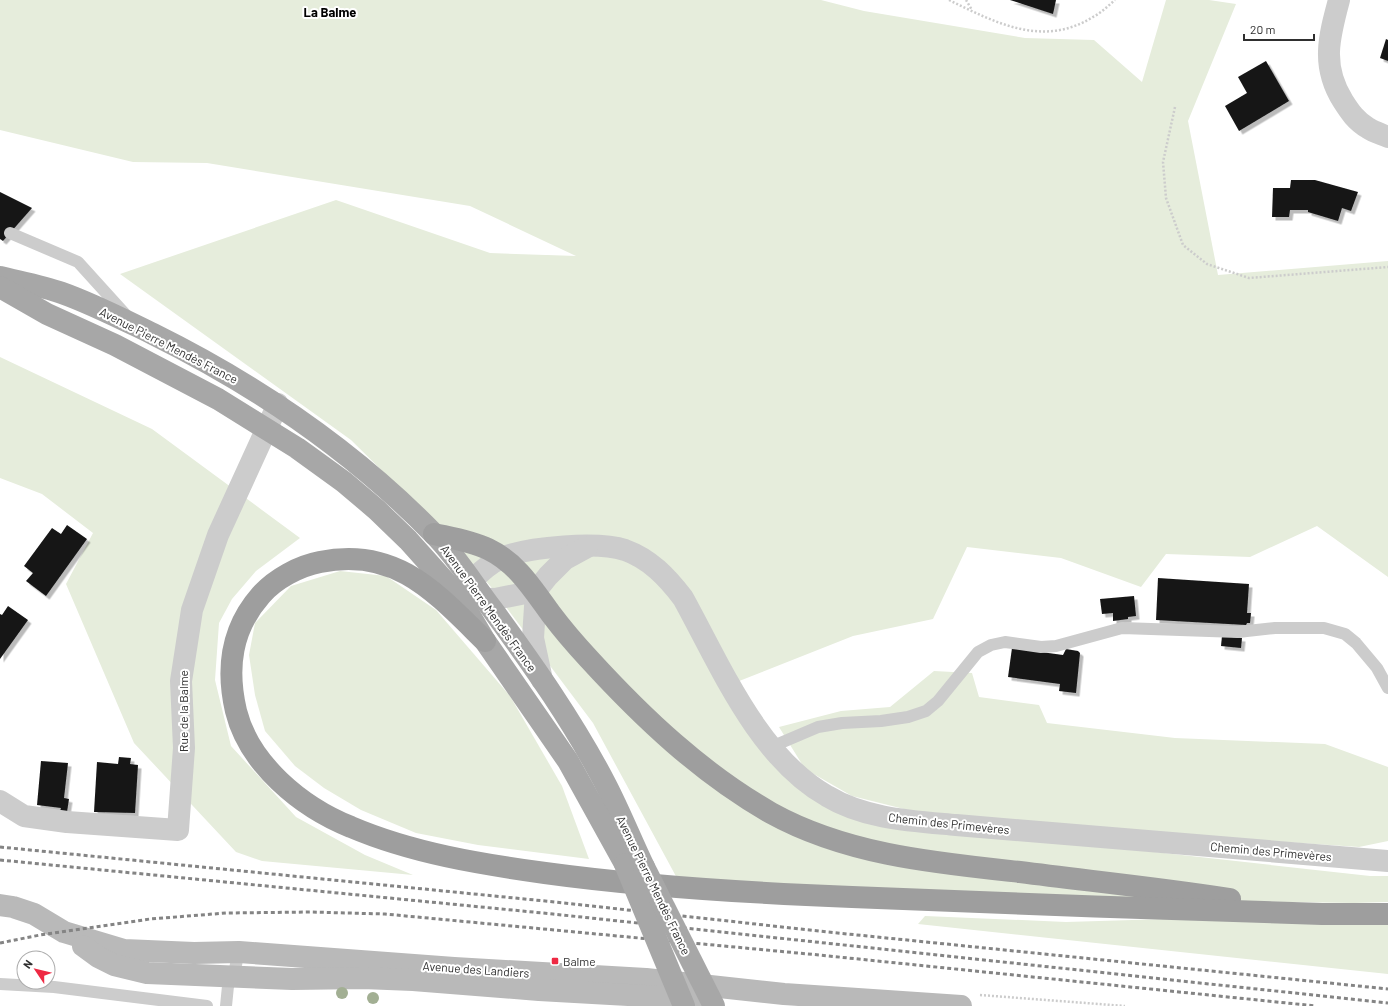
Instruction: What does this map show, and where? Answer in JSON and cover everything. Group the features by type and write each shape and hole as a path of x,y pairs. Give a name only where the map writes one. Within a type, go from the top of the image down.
{"highway":[{"path":"434,534 475,543 502,557 523,575 564,631 589,659 662,732 719,780 773,814 799,826 861,847 940,863 1178,891 1322,914"},
{"path":"485,640 428,588 408,574 390,566 361,559 337,559 310,564 287,575 263,592 248,613 237,637 232,651 230,668 233,700 239,724 250,746 270,771 292,791 324,814 347,826 380,838 426,851 488,864 612,882 734,893 1322,914 1388,914"}],"main road":[{"name":"Avenue Pierre Mendès France","path":"0,278 61,292 135,325 218,367 278,404 355,463 434,534 465,588 485,640 568,761 635,866 714,1006"},
{"name":"Avenue Pierre Mendès France","path":"0,287 47,314 164,369 267,428 344,482 377,510 408,540 465,588 485,599 542,680 606,784 684,1006"},
{"name":"Avenue des Landiers","path":"0,905 13,907 34,914 64,932 124,950 194,953 239,952 454,968 646,979 784,994 961,1006"},
{"path":"64,932 98,957 114,965 131,970 292,980 363,978 413,980 539,990 718,1000 767,1006"}],"street":[{"path":"1339,0 1332,26 1328,54 1330,76 1353,117 1368,129 1388,137"},
{"name":"Rue de la Balme","path":"0,802 24,816 67,822 178,830 184,748 181,681 192,610 218,535 278,404"},
{"name":"Chemin des Primevères","path":"465,588 502,557 554,547 605,546 624,550 654,565 671,581 683,598 747,714 771,747 795,773 827,797 855,808 897,819 1388,861"},
{"name":"Chemin des Primevères","path":"536,591 548,576 566,559 587,547"},
{"path":"485,599 511,597 536,591 533,638 542,680"}],"lane":[{"path":"10,233 78,262 135,325"},
{"path":"771,747 818,727 842,723 881,721 908,717 926,711 938,701 978,652 991,645 1005,642 1041,647 1056,646 1122,628 1238,632 1275,628 1324,628 1345,634 1356,643 1377,668 1388,688"},
{"path":"226,1006 228,986 233,977 239,952"},
{"path":"0,984 54,987 208,1006"}],"path":[{"path":"949,0 1016,29 1040,32 1079,25 1094,17 1115,0"},
{"path":"966,0 972,11"},
{"path":"1175,107 1163,162 1166,198 1183,245 1207,264 1249,278 1388,267"}],"green space":[{"path":"0,0 821,0 864,11 1025,38 1094,40 1142,82 1166,0 1209,0 1236,4 1188,121 1218,275 1388,261 1388,577 1317,526 1250,557 1166,554 1141,587 1061,558 967,547 933,619 853,636 724,687 821,800 1064,842 1370,876 1388,876 1388,902 1354,903 1144,900 678,880 593,723 491,587 440,528 351,440 120,274 336,200 490,253 576,256 470,206 207,163 133,162 0,130"},
{"path":"0,357 152,429 300,538 256,571 232,599 219,623 215,680 231,746 296,817 365,855 413,875 262,861 236,852 134,743 66,584 93,533 42,494 0,478"},
{"path":"340,571 386,576 436,610 510,696 562,786 589,859 478,845 416,833 361,810 324,788 295,766 265,731 255,695 249,655 255,623 291,586"},
{"path":"934,671 972,673 979,697 1039,705 1047,723 1175,738 1325,744 1388,767 1388,841 1359,847 1038,825 920,813 852,796 805,769 779,727 841,711 890,707"},
{"path":"925,916 1066,922 1166,919 1388,922 1388,974 918,924"}],"building":[{"path":"1010,0 1056,0 1053,14"},
{"path":"1386,39 1388,40 1388,61 1380,58"},
{"path":"1266,61 1289,101 1239,131 1225,106 1247,93 1238,77"},
{"path":"1291,180 1315,180 1358,192 1351,211 1342,208 1338,221 1308,212 1308,210 1290,210 1289,217 1272,217 1273,188 1290,188"},
{"path":"0,192 32,208 3,241 0,239"},
{"path":"67,525 87,539 46,596 26,581 33,573 24,566 52,528 61,534"},
{"path":"1158,578 1249,584 1247,613 1251,613 1250,623 1247,623 1246,625 1156,620"},
{"path":"1134,596 1136,616 1128,617 1128,619 1113,621 1113,613 1102,614 1100,599"},
{"path":"8,606 28,620 0,659 0,614 2,615"},
{"path":"1222,636 1242,638 1241,648 1221,646"},
{"path":"1012,648 1063,655 1066,649 1078,651 1080,653 1076,693 1059,691 1060,684 1008,677"},
{"path":"119,757 131,758 130,764 138,765 135,813 94,812 97,762 118,764"},
{"path":"41,761 68,763 64,798 69,799 67,812 60,811 61,808 37,805"}],"railway":[{"path":"0,847 555,902 828,932 1388,989"},
{"path":"0,860 553,914 1388,1003"},
{"path":"0,943 40,935 150,919 226,913 310,912 385,914 819,955 1316,1006"}],"place":[{"name":"Balme","path":"555,961"}],"district":[{"name":"La Balme","path":"330,12"}]}
